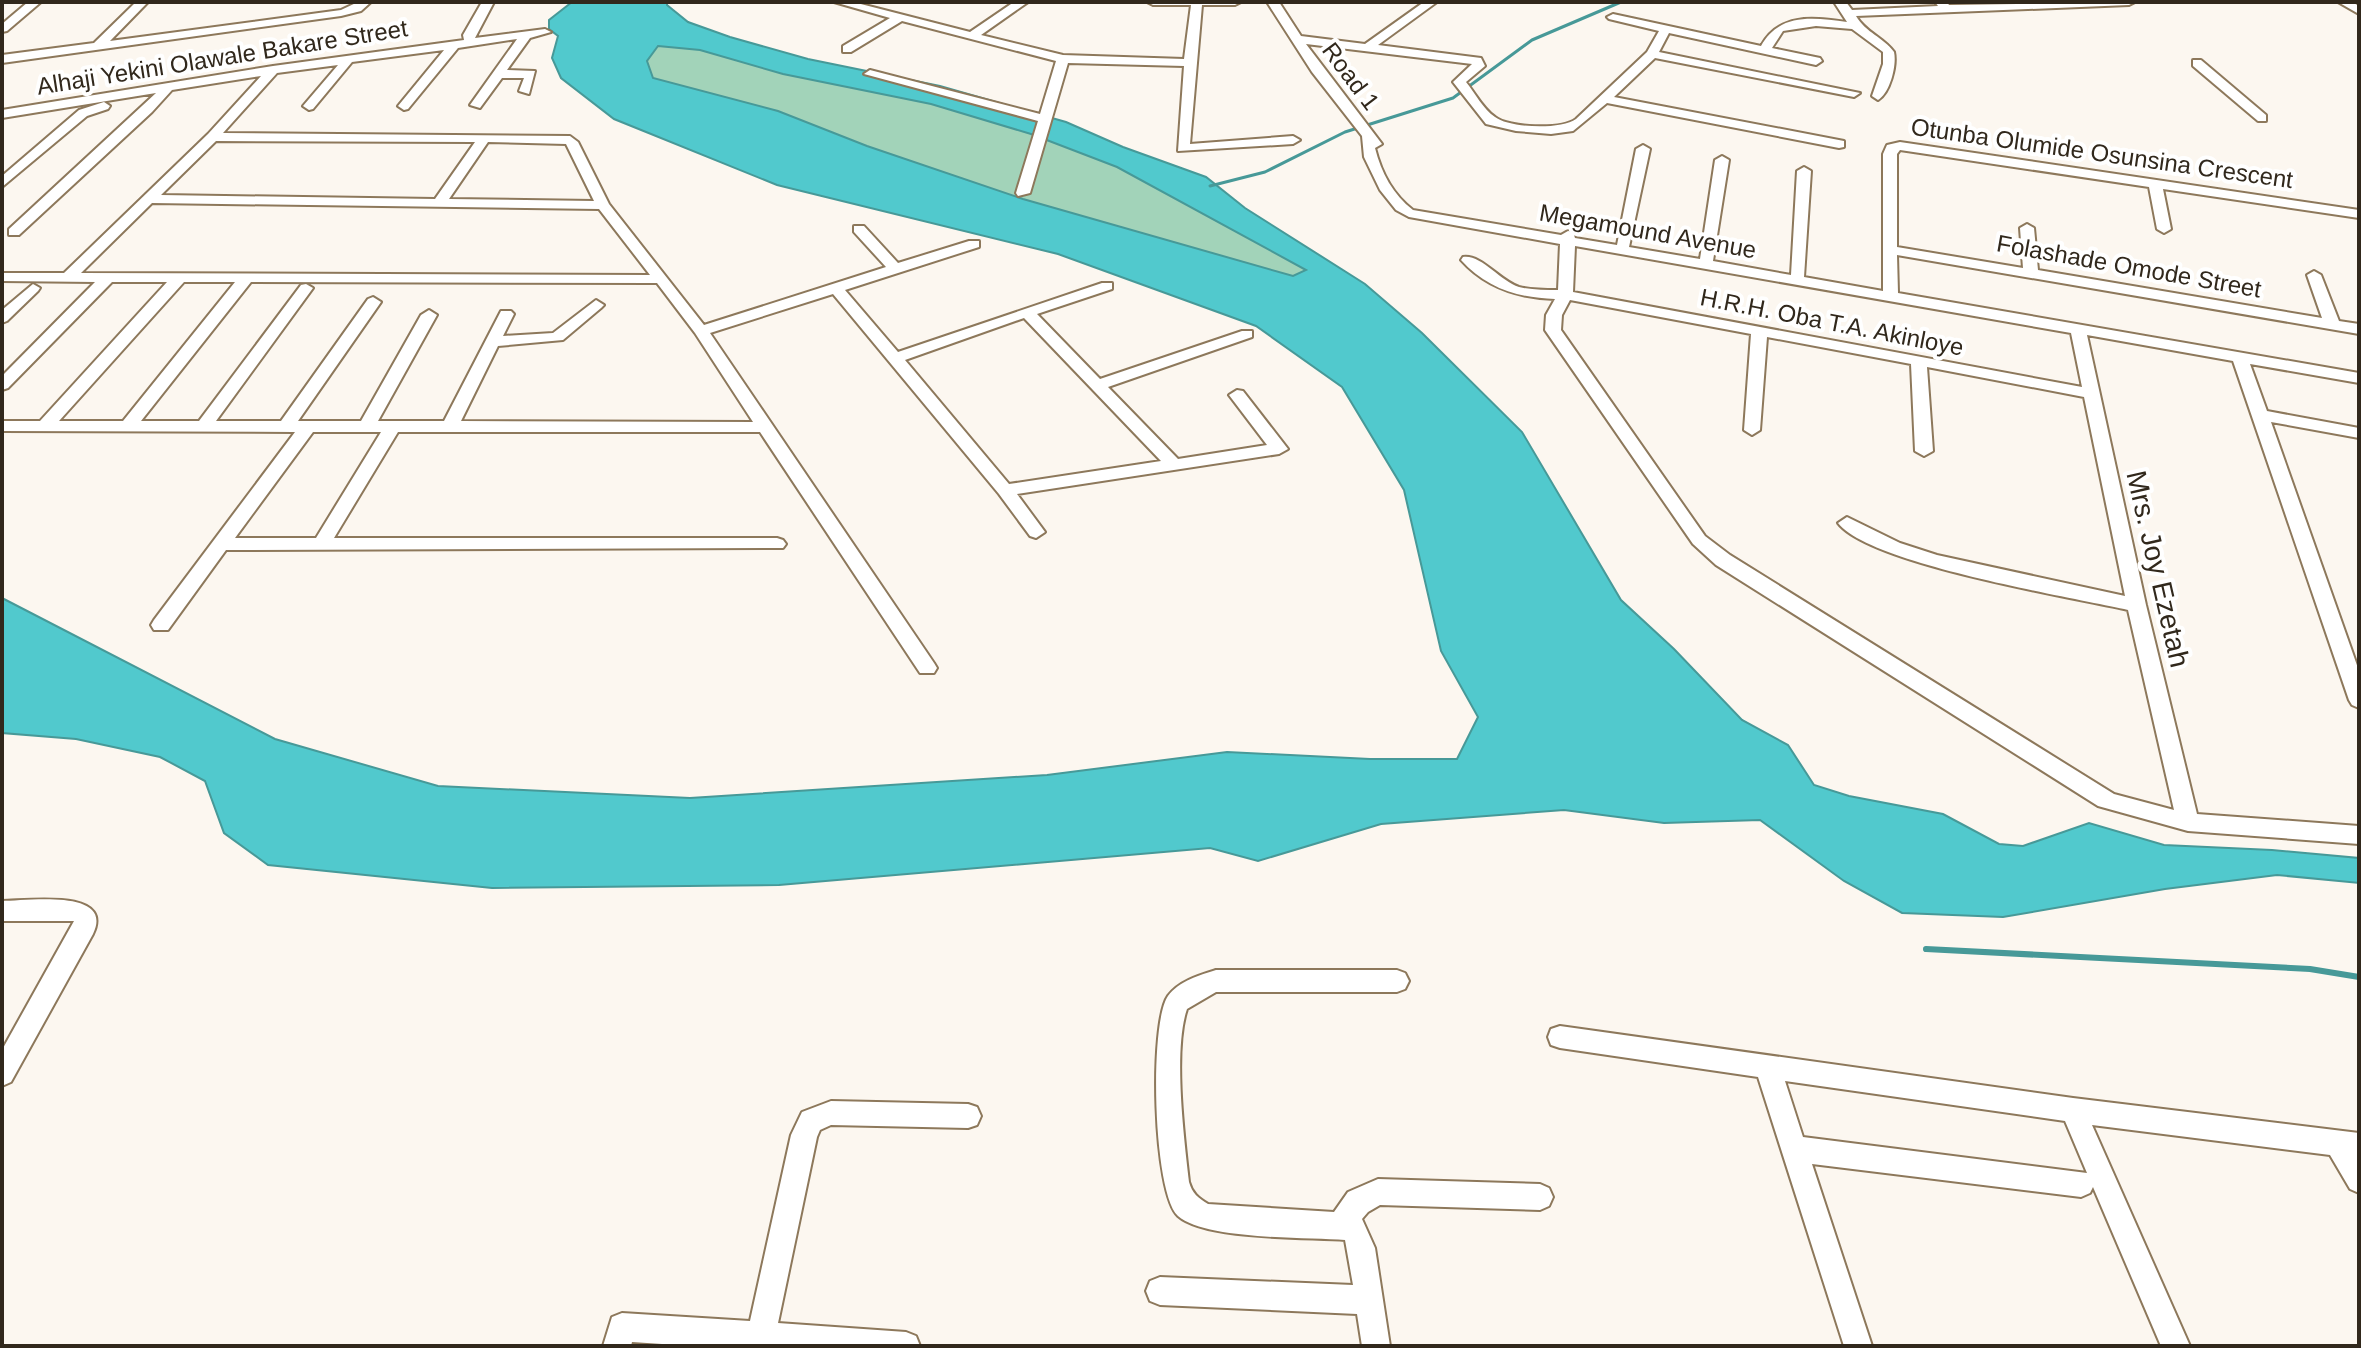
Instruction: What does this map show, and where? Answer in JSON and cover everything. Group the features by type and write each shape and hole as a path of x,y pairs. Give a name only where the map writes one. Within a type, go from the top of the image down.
{"street":[{"path":"3,29 35,2"},
{"path":"96,48 142,2"},
{"path":"2,59 341,13 357,9 365,2"},
{"path":"404,106 469,35 488,2"},
{"path":"840,2 1063,59 1190,63"},
{"path":"970,37 1022,2"},
{"path":"1153,2 1235,2"},
{"path":"1255,2 1274,3"},
{"path":"1367,48 1431,2"},
{"path":"1840,2 1889,53 1890,60 1878,96"},
{"path":"1765,50 1777,29 1787,25 1830,23 1944,6 2129,2"},
{"path":"2344,2 2359,11"},
{"path":"1197,3 1183,148 1293,140"},
{"name":"Road 1","path":"1274,3 1370,141"},
{"path":"1613,17 1816,61"},
{"path":"847,49 899,18"},
{"path":"1297,39 1479,63 1460,80 1493,122 1561,130 1576,125 1652,54 1666,29"},
{"name":"Alhaji Yekini Olawale Bakare Street","path":"2,114 163,93 273,70 545,32"},
{"path":"476,105 527,34"},
{"path":"1652,54 1854,93"},
{"path":"309,106 349,59"},
{"path":"1023,193 1063,59"},
{"path":"2197,63 2262,118"},
{"path":"68,277 213,137 273,70"},
{"path":"499,74 531,74 525,91"},
{"path":"870,74 1046,119"},
{"path":"2,183 87,110 163,93"},
{"path":"14,232 163,93"},
{"path":"1604,99 1839,144"},
{"path":"213,137 569,140 603,205 701,331 927,668"},
{"path":"438,204 485,138"},
{"name":"Megamound Avenue","path":"1370,141 1390,199 1409,213 1568,238 2359,378"},
{"name":"Otunba Olumide Osunsina Crescent","path":"1890,294 1890,154 1892,148 1900,146 2359,214"},
{"path":"1624,244 1643,149"},
{"path":"1707,259 1722,160"},
{"path":"1798,275 1804,171"},
{"path":"2155,183 2164,229"},
{"path":"149,199 603,205"},
{"path":"2027,228 2031,273"},
{"path":"859,229 895,269"},
{"path":"1568,238 1565,295 1554,315 1553,330 1699,540 1711,550 2092,794 2147,813 2213,826 2359,835"},
{"name":"Megamound Avenue","path":"1568,238 1624,244 1890,294"},
{"path":"701,331 974,244"},
{"name":"Folashade Omode Street","path":"1891,250 2359,329"},
{"name":"H.R.H. Oba T.A. Akinloye","path":"1468,260 1506,289 1565,295 1919,364 2090,393"},
{"path":"2314,275 2332,324"},
{"path":"2,277 661,279"},
{"path":"2,385 108,277"},
{"path":"45,426 180,277"},
{"path":"128,426 247,277"},
{"path":"897,358 1107,286"},
{"path":"2,318 33,288"},
{"path":"204,426 306,288"},
{"path":"836,288 897,358 1036,532"},
{"path":"286,426 373,302"},
{"path":"491,342 557,337 596,305"},
{"path":"1027,312 1174,465"},
{"path":"450,426 506,314"},
{"path":"367,426 429,315"},
{"name":"Mrs. Joy Ezetah","path":"2078,328 2136,605 2188,822"},
{"path":"1097,385 1247,334"},
{"path":"1752,430 1759,334"},
{"path":"2240,357 2359,700"},
{"path":"1919,364 1924,451"},
{"path":"1005,490 1279,449 1237,395"},
{"path":"2262,415 2359,433"},
{"path":"2,426 765,427"},
{"path":"161,625 308,426"},
{"path":"321,544 392,427"},
{"path":"1847,523 1894,547 1934,561 2136,605"},
{"path":"220,544 777,544"},
{"path":"2,911 77,911 86,917 85,927 2,1074"},
{"path":"1376,1346 1357,1233 1342,1224 1222,1219 1192,1211 1185,1203 1176,1186 1169,1053 1174,1008 1191,992 1216,981 1397,981"},
{"path":"1560,1037 2073,1110 2348,1145 2359,1180"},
{"path":"1768,1068 1858,1346"},
{"path":"2073,1110 2176,1346"},
{"path":"761,1337 804,1135 811,1121 831,1113 968,1116"},
{"path":"1794,1149 2081,1184"},
{"path":"1342,1224 1358,1202 1378,1192 1540,1197"},
{"path":"1160,1291 1369,1300"},
{"path":"617,1346 622,1327 906,1346"}],"green space":[{"path":"657,46 700,50 783,74 931,104 1031,134 1117,167 1307,270 1293,276 1023,199 867,146 778,111 653,78 647,61"}],"water":[{"path":"572,2 667,2 688,22 730,37 808,59 940,86 1066,122 1123,147 1206,177 1245,208 1365,284 1422,333 1522,432 1621,600 1674,649 1742,720 1788,745 1814,785 1849,796 1943,814 1999,844 2023,846 2089,823 2164,845 2359,858 2359,883 2277,875 2165,889 2003,917 1902,913 1844,881 1760,820 1664,823 1564,810 1381,824 1258,861 1210,848 779,885 492,888 268,865 224,833 205,781 160,757 76,739 2,733 2,598 275,739 438,786 690,798 1047,775 1227,752 1370,759 1457,759 1478,717 1441,651 1404,490 1342,387 1256,326 1058,254 777,185 614,119 561,78 552,58 558,36 549,29 549,20","holes":["658,46 700,50 783,74 931,104 1031,134 1117,167 1306,270 1293,276 1023,199 867,146 778,111 653,78 647,61"]}],"waterway":[{"path":"1210,186 1265,172 1345,132 1453,98 1532,40 1621,2"},
{"path":"1926,949 2310,969 2359,977"}]}
